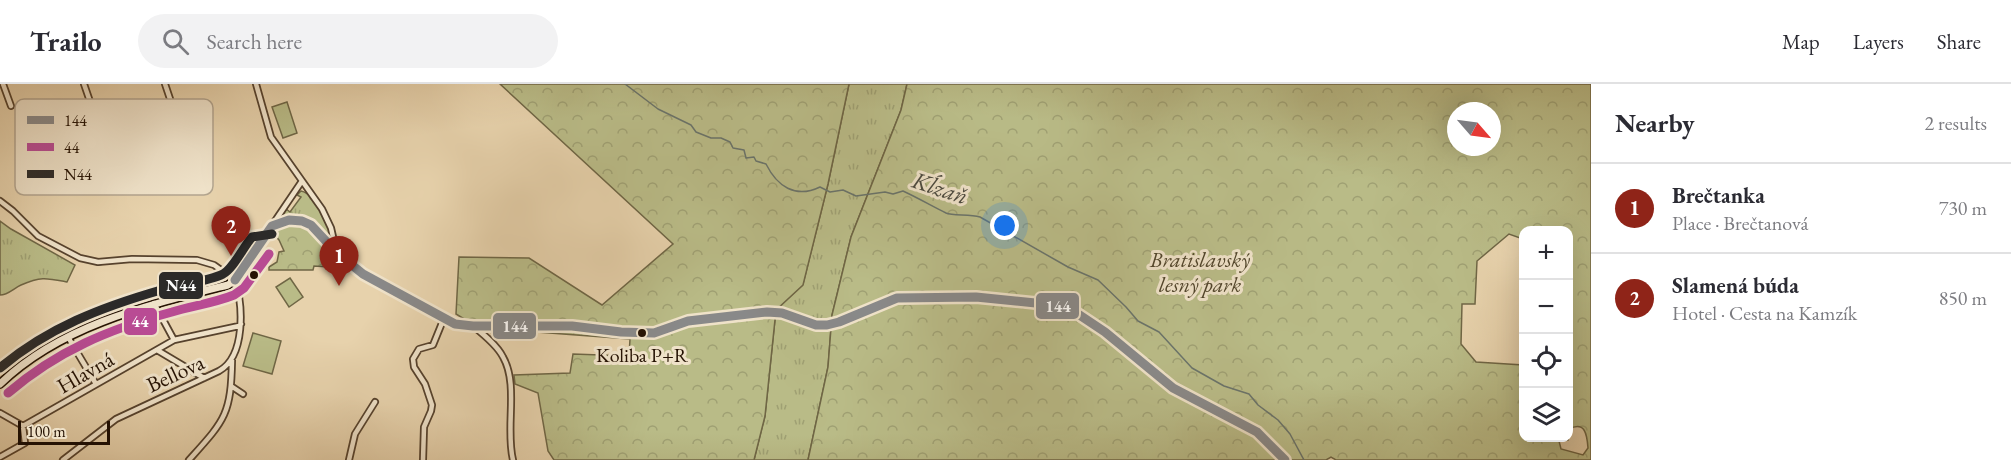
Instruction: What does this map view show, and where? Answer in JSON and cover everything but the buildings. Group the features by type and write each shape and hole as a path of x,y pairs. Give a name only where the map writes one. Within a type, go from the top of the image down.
{"street":[{"path":"3,84 11,106"},
{"path":"84,84 89,99"},
{"path":"165,84 170,99"},
{"path":"256,84 271,137 322,209 331,228 337,253"},
{"path":"0,384 24,363 68,337 110,318 154,303 228,285 235,280 302,181"},
{"path":"0,201 38,236 80,258 98,262 132,259 197,260 218,268 235,280"},
{"path":"272,226 289,220 302,221 311,225 337,253 363,274 455,324 473,326 572,326 621,332 654,333 688,321 767,312 782,313 816,325 827,325 897,298 976,297 1055,305 1078,314 1105,332 1173,388 1257,432 1285,460"},
{"name":"Bellova","path":"63,460 116,419 223,369 232,360 241,324 235,280"},
{"path":"154,303 174,339"},
{"path":"423,460 424,427 432,405 428,390 414,367 413,358 419,349 433,345 444,318"},
{"name":"Hlavná","path":"23,426 174,339 241,324"},
{"path":"473,326 502,354 509,370 513,460"},
{"path":"68,337 96,384"},
{"path":"157,350 204,378"},
{"path":"189,460 227,412 232,360"},
{"path":"231,389 243,394"},
{"path":"349,460 355,434 375,402"},
{"path":"0,413 23,426 25,443 0,457"}],"green space":[{"path":"500,84 849,84 828,184 803,285 776,310 765,416 754,460 554,460 548,451 538,393 515,384 514,375 570,373 573,354 629,356 630,339 536,332 499,336 474,325 456,314 459,257 529,258 602,305 673,244"},
{"path":"849,84 907,84 901,110 851,237 832,315 828,367 808,460 754,460 765,416 776,310 803,284 828,184"},
{"name":"Bratislavský lesný park","path":"907,84 1591,84 1591,460 1336,460 1331,457 1326,460 808,460 828,367 832,315 851,237 901,110","holes":["1519,226 1573,226 1574,427 1582,428 1587,438 1588,448 1583,455 1561,449 1559,442 1519,442 1519,365 1476,362 1461,344 1462,304 1475,304 1477,261 1509,234 1519,238"]},
{"path":"287,102 297,133 283,138 272,107"},
{"path":"301,191 313,199 318,206 334,246 310,222 299,217 282,217 286,209 290,212 301,197 297,195"},
{"path":"0,221 75,265 67,282 39,279 0,295"},
{"path":"294,223 309,228 345,265 345,268 314,266 313,270 269,270 269,267 277,262 279,252 284,251 272,232 283,224"},
{"path":"290,278 303,297 289,307 276,287"},
{"path":"253,333 281,341 272,374 243,366"}],"waterway":[{"name":"Kĺzaň","path":"625,84 658,109 691,125 696,132 711,138 721,138 730,142 733,148 744,150 746,158 754,157 756,161 766,164 781,184 795,191 803,192 820,187 830,192 843,190 856,196 885,192 893,194 903,191 946,213 980,217 1068,267 1098,280 1138,321 1159,332 1192,368 1224,386 1249,394 1290,434 1304,460"},
{"path":"85,261 98,265 110,263"}],"transit line":[{"name":"144","path":"272,226 289,220 302,221 311,225 337,253 363,274 455,324 473,326 572,326 621,332 654,333 688,321 767,312 782,313 816,325 827,325 897,298 976,297 1055,305 1078,314 1105,332 1173,388 1257,432 1285,460"},
{"name":"144","path":"235,280 272,226"},
{"name":"N44","path":"0,368 37,341 76,320 161,290 223,274 231,267 252,237 272,234"},
{"name":"44","path":"8,393 45,365 105,334 234,295 244,288 269,254"}],"place":[{"name":"Slamená búda","path":"231,256"},
{"name":"Brečtanka","path":"339,286"},
{"name":"Koliba P+R","path":"642,333"}]}
